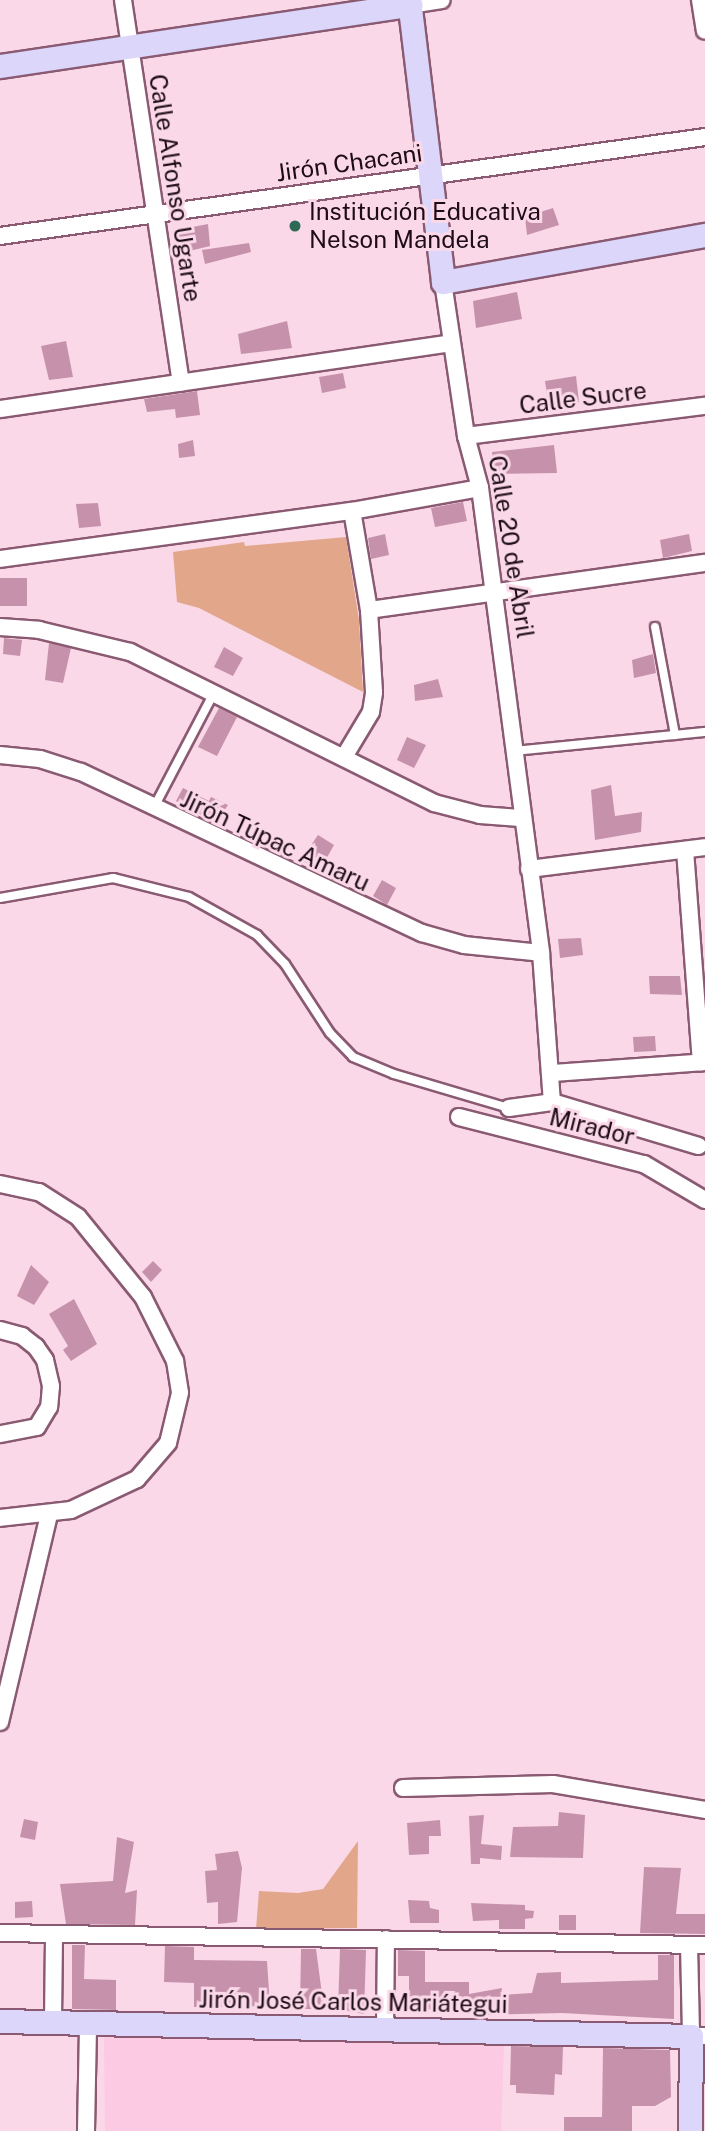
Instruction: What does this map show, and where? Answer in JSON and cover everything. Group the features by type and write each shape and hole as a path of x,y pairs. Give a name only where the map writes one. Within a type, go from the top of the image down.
{"street":[{"name":"Calle Alfonso Ugarte","path":"123,0 181,383"},
{"path":"0,66 131,48 410,2 442,0"},
{"path":"701,0 705,31"},
{"name":"Calle 20 de Abril","path":"410,2 450,343 466,436 480,488 520,818 541,953 553,1073 552,1102"},
{"name":"Jirón Chacani","path":"0,236 705,137"},
{"path":"443,282 705,235"},
{"path":"0,409 450,343"},
{"name":"Calle Sucre","path":"466,436 705,406"},
{"path":"0,559 352,511 480,488"},
{"path":"344,757 373,701 369,610 352,511"},
{"path":"369,610 705,563"},
{"path":"0,627 39,630 110,645 216,691 434,803 473,814 520,818"},
{"name":"Jirón Túpac Amaru","path":"0,755 63,764 62,768 81,772 153,809 422,933 464,945 541,953"},
{"path":"529,869 705,847"},
{"path":"553,1073 703,1062 685,850"},
{"path":"509,1108 552,1102 699,1146"},
{"name":"Mirador","path":"459,1117 644,1164 705,1200"},
{"path":"0,1184 39,1192 78,1217 143,1297 178,1374 178,1412 156,1460 116,1492 49,1515 0,1518"},
{"path":"0,1330 22,1336 36,1347 45,1360 51,1386 49,1407 37,1427 0,1434"},
{"path":"0,1722 49,1515"},
{"path":"403,1788 553,1784 705,1810"},
{"path":"0,1933 697,1945 698,2036 690,2131"},
{"path":"53,2020 54,1935"},
{"path":"385,2028 386,1939"},
{"name":"Jirón José Carlos Mariátegui","path":"0,2021 53,2020 88,2023 698,2036"},
{"path":"86,2131 88,2023"}],"lane":[{"path":"655,626 675,735"},
{"path":"153,809 216,691"},
{"path":"513,751 705,732"},
{"path":"0,898 113,878 190,897 257,935 285,964 330,1033 354,1057 394,1074 509,1108"}],"shaded area":[{"path":"346,537 359,620 363,692 199,608 177,602 173,552 244,542 245,546"},
{"path":"358,1841 357,1928 256,1929 259,1891 298,1893 323,1889"},
{"path":"104,2036 504,2046 501,2131 105,2131"}],"building":[{"path":"553,208 559,225 527,235 525,217"},
{"path":"208,224 210,246 181,253 177,230"},
{"path":"249,243 251,252 205,264 202,250"},
{"path":"517,292 522,319 476,328 473,301"},
{"path":"287,321 292,348 241,354 238,334"},
{"path":"66,341 73,377 49,380 41,346"},
{"path":"343,373 346,388 322,393 319,377"},
{"path":"576,376 579,402 549,408 545,381"},
{"path":"197,391 200,415 176,418 175,409 147,412 144,399"},
{"path":"193,440 195,456 179,458 178,444"},
{"path":"554,445 557,473 495,474 492,452"},
{"path":"463,502 467,521 435,527 431,508"},
{"path":"98,503 101,526 79,528 76,504"},
{"path":"385,534 389,555 371,559 368,538"},
{"path":"689,534 692,551 663,558 660,540"},
{"path":"0,578 27,578 27,606 0,606"},
{"path":"4,638 22,640 20,656 3,654"},
{"path":"49,643 71,648 63,683 45,680"},
{"path":"224,647 243,658 233,676 214,667"},
{"path":"653,654 656,673 634,678 632,660"},
{"path":"438,679 443,697 415,701 414,685"},
{"path":"219,708 237,717 217,756 198,747"},
{"path":"407,737 426,745 414,768 397,760"},
{"path":"611,785 615,816 642,812 641,832 595,840 591,790"},
{"path":"183,788 209,801 211,797 228,805 216,823 176,801"},
{"path":"318,835 334,845 320,870 301,860"},
{"path":"382,880 396,888 387,905 373,896"},
{"path":"581,938 583,955 560,958 558,939"},
{"path":"649,976 680,976 682,995 650,994"},
{"path":"655,1036 656,1051 634,1052 633,1037"},
{"path":"153,1261 162,1270 151,1282 142,1272"},
{"path":"31,1265 49,1282 34,1305 17,1296"},
{"path":"74,1299 97,1344 71,1361 63,1350 68,1346 49,1314"},
{"path":"559,1812 585,1815 583,1858 510,1857 513,1827 558,1826"},
{"path":"484,1815 481,1844 502,1846 501,1860 480,1858 480,1864 471,1864 469,1816"},
{"path":"24,1819 38,1822 35,1840 20,1837"},
{"path":"440,1820 441,1836 429,1836 429,1854 409,1855 407,1823"},
{"path":"117,1837 134,1842 125,1893 137,1890 135,1925 66,1924 60,1884 113,1881"},
{"path":"238,1851 242,1868 237,1922 218,1924 218,1902 207,1903 205,1871 217,1870 215,1854"},
{"path":"644,1867 681,1868 676,1914 705,1914 705,1934 640,1933"},
{"path":"408,1900 429,1901 430,1908 439,1910 439,1923 410,1923"},
{"path":"32,1901 33,1917 15,1918 15,1902"},
{"path":"471,1903 525,1905 525,1910 534,1911 533,1918 525,1919 525,1929 499,1929 499,1920 473,1921"},
{"path":"559,1915 576,1915 576,1930 559,1930"},
{"path":"72,1945 85,1945 84,1979 116,1980 116,2010 72,2009"},
{"path":"165,1946 194,1947 194,1960 267,1961 270,2006 194,2007 194,1983 164,1982"},
{"path":"301,1949 316,1949 324,2009 300,2009"},
{"path":"340,1949 366,1950 364,2014 338,2009"},
{"path":"398,1950 425,1951 425,1982 469,1982 469,1994 502,1988 501,1995 532,1993 537,1973 561,1972 561,1983 658,1980 658,1955 674,1955 674,2019 562,2013 476,2015 476,2010 409,2009 409,1976 398,1976"},
{"path":"511,2046 563,2047 562,2075 555,2074 554,2095 516,2093 516,2085 510,2085"},
{"path":"603,2048 670,2050 671,2097 655,2106 632,2106 632,2131 564,2131 564,2117 602,2117"}],"place":[{"name":"Institución Educativa Nelson Mandela","path":"295,226"}]}
